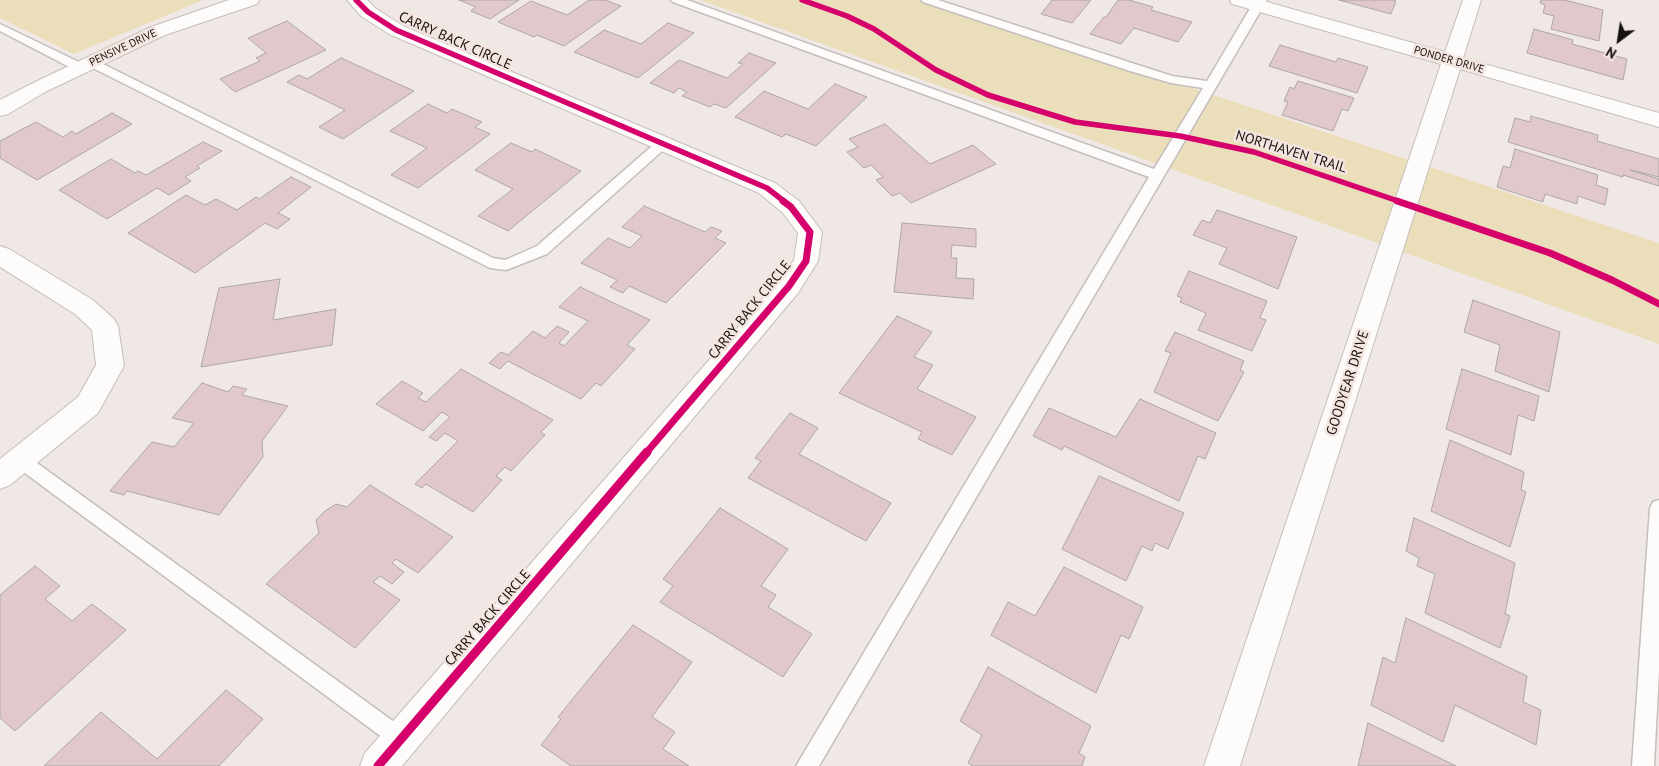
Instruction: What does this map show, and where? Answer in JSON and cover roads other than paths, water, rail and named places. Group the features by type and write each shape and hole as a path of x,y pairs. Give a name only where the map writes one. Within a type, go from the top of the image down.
{"street":[{"name":"PENSIVE DRIVE","path":"0,109 158,32 250,0"},
{"name":"CARRY BACK CIRCLE","path":"356,0 368,12 396,30 767,188 791,207 810,232 806,261 789,286 378,766"},
{"name":"PONDER DRIVE","path":"1238,0 1260,3 1659,120"},
{"name":"GOODYEAR DRIVE","path":"1222,766 1472,0"},
{"path":"0,255 84,307 105,326 110,366 88,406 10,468"}],"lane":[{"path":"677,0 1157,174"},
{"path":"926,0 1171,80 1208,85"},
{"path":"806,766 1208,85 1260,3"},
{"path":"0,27 87,65 490,263 506,265 542,250 664,144"},
{"path":"10,468 401,739"},
{"path":"1643,766 1659,508"}]}
